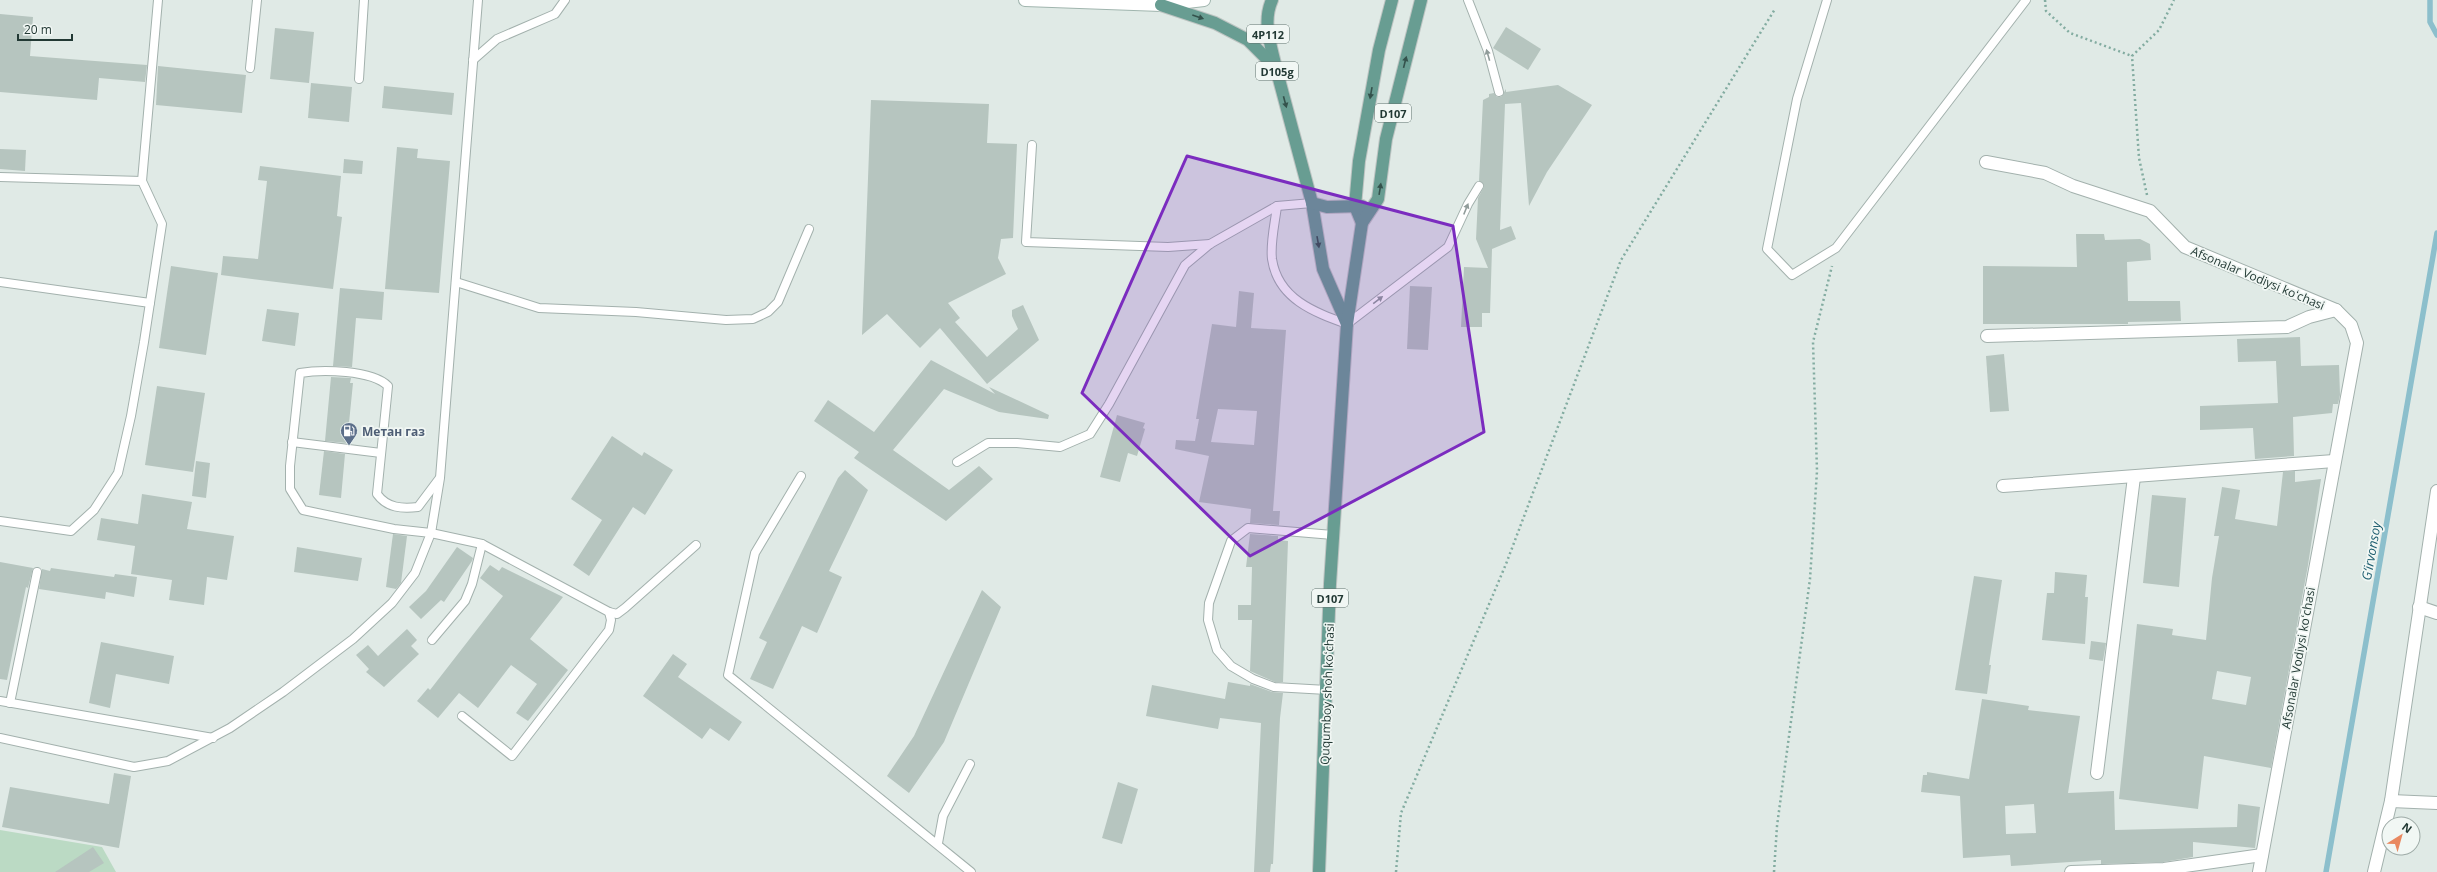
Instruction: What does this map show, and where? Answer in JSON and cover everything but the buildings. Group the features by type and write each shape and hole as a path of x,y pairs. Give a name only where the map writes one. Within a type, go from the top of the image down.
{"main road":[{"name":"4P112","path":"1272,0 1267,11 1267,28 1276,68"},
{"name":"D107","path":"1362,228 1356,206 1365,123 1379,50 1392,0"},
{"name":"D107","path":"1347,324 1362,228 1378,199 1386,139 1421,0"},
{"name":"D105g","path":"1162,5 1215,23 1248,40 1276,68 1312,204 1323,269 1347,324"},
{"path":"1312,204 1327,207 1373,206"},
{"name":"Ququmboy shoh koʻchasi","path":"1319,872 1334,535 1347,324"}],"street":[{"name":"D105g","path":"1025,0 1162,5 1204,0"},
{"name":"Afsonalar Vodiysi koʻchasi","path":"1986,162 2045,173 2073,186 2150,211 2185,247 2336,310 2351,325 2357,343 2259,872"},
{"name":"Afsonalar Vodiysi koʻchasi","path":"1987,336 2287,327 2309,317 2336,310"},
{"path":"2003,486 2334,461"},
{"path":"2097,773 2134,477"},
{"path":"2374,872 2391,800 2437,491"},
{"path":"2419,607 2437,613"},
{"path":"2391,800 2437,803"},
{"path":"2071,872 2164,869 2262,854"}],"lane":[{"path":"0,521 71,531 94,510 118,473 131,416 162,224 142,181 158,0"},
{"path":"250,68 257,0"},
{"path":"359,79 364,0"},
{"path":"0,738 134,767 168,762 213,738 283,692 353,639 392,603 415,573 431,533 440,478 478,0"},
{"path":"473,60 497,39 555,14 565,0"},
{"path":"1468,0 1488,51 1499,92"},
{"path":"1827,0 1798,99 1767,249 1792,275 1836,248 2026,0"},
{"path":"1032,145 1026,242 1168,247 1210,244"},
{"path":"0,177 142,181"},
{"path":"1277,206 1272,259 1281,285 1308,309 1347,324 1448,247 1456,234 1468,204 1479,186"},
{"path":"957,462 988,443 1017,442 1060,447 1090,434 1109,404 1175,280 1185,265 1210,244 1277,206 1312,204"},
{"path":"456,282 539,308 636,312 726,320 753,318 768,312 778,302 808,229"},
{"path":"0,282 150,303"},
{"path":"440,478 418,507 404,509 388,504 377,494 388,386 373,376 316,370 300,373 292,442 290,489 303,510 394,529 431,533 482,544 609,612 617,614 696,545"},
{"path":"292,442 381,452"},
{"path":"801,476 756,553 728,675 938,843 971,872"},
{"path":"1327,690 1274,687 1253,679 1231,666 1217,650 1208,620 1209,602 1231,541 1248,528 1334,535"},
{"path":"432,640 465,601 472,584 482,544"},
{"path":"10,703 37,572"},
{"path":"462,716 512,756 609,630 611,620 609,612"},
{"path":"0,701 213,738"},
{"path":"938,843 943,816 970,764"}],"path":[{"path":"2045,0 2046,11 2070,33 2132,56"},
{"path":"2132,56 2159,30 2174,0"},
{"path":"1396,872 1401,813 1506,564 1621,260 1775,9"},
{"path":"2132,56 2139,158 2150,211"},
{"path":"1774,872 1777,826 1810,579 1817,471 1813,342 1836,248"}],"highlighted area":[{"path":"1187,156 1453,226 1484,432 1250,556 1082,393"}],"green space":[{"path":"0,830 102,847 116,872 0,872"}],"waterway":[{"name":"G‘irvonsoy","path":"2430,0 2430,22 2437,35"},
{"name":"G‘irvonsoy","path":"2326,872 2437,233"}],"place":[{"name":"Метан газ","path":"349,446"}]}
